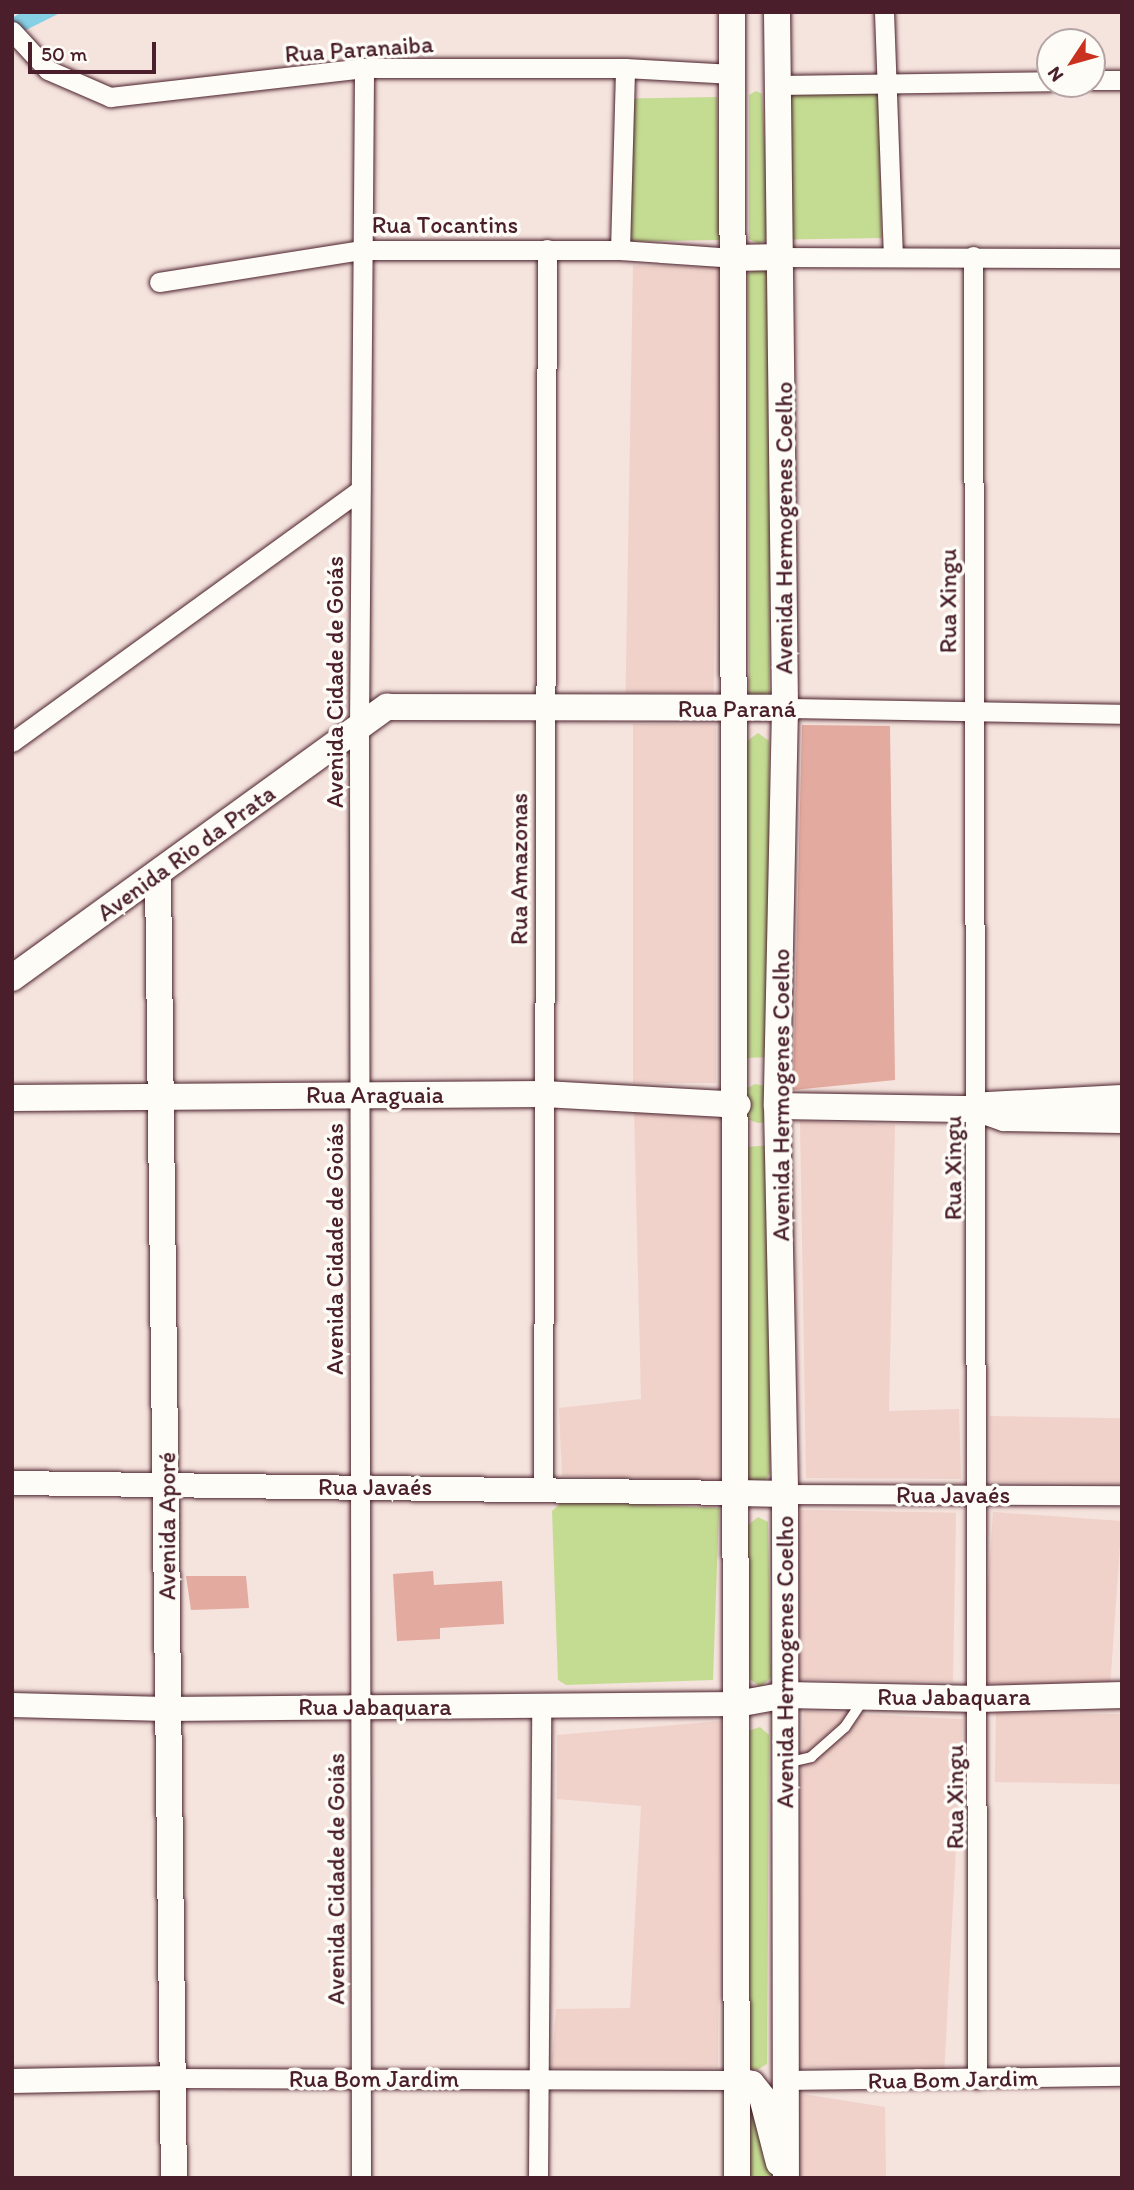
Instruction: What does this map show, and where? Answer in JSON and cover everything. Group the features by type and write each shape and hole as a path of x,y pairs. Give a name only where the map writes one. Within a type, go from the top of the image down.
{"main road":[{"name":"Avenida Hermogenes Coelho","path":"732,12 732,710 738,1105 737,2178"},
{"name":"Avenida Hermogenes Coelho","path":"777,12 783,257 785,708 777,1106 785,1494 786,2175"},
{"path":"733,74 778,85"},
{"path":"733,258 783,257"},
{"name":"Rua Paraná","path":"359,726 387,707 732,710 785,708"},
{"name":"Avenida Rio da Prata","path":"12,978 158,875 359,726"},
{"name":"Avenida Aporé","path":"158,875 168,1487 165,1709 174,2178"},
{"path":"738,1105 742,1091 760,1084 775,1094 777,1106 978,1109 1004,1118 1122,1120"},
{"name":"Rua Araguaia","path":"12,1098 544,1094 738,1105"},
{"path":"978,1109 999,1100 1122,1098"},
{"path":"738,1493 785,1494"},
{"name":"Rua Jabaquara","path":"737,1704 786,1695 980,1699 1122,1695"},
{"path":"736,2080 758,2090 772,2147 786,2175"}],"street":[{"path":"884,12 893,256"},
{"name":"Rua Paranaiba","path":"14,33 48,70 110,97 364,68 625,68 733,74"},
{"name":"Avenida Cidade de Goiás","path":"361,2178 359,726 360,250 364,68"},
{"path":"620,250 625,68"},
{"path":"778,85 1036,81"},
{"name":"Rua Amazonas","path":"543,1488 543,709 547,249"},
{"name":"Rua Tocantins","path":"159,282 360,250 620,250 733,258"},
{"name":"Rua Xingu","path":"973,256 972,712 978,1109 977,1495 980,1699 977,2079"},
{"path":"783,257 1122,258"},
{"path":"12,742 360,490"},
{"name":"Rua Paraná","path":"785,708 1122,714"},
{"name":"Rua Javaés","path":"12,1483 168,1487 543,1488 738,1493"},
{"name":"Rua Javaés","path":"785,1494 1122,1495"},
{"name":"Rua Jabaquara","path":"12,1705 165,1709 360,1706 541,1709 737,1704"},
{"path":"538,2178 541,1709"},
{"name":"Rua Bom Jardim","path":"784,2080 1122,2076"},
{"name":"Rua Bom Jardim","path":"12,2081 361,2077 538,2081 736,2080"}],"lane":[{"path":"786,1763 820,1750 845,1727 865,1697"}],"shaded area":[{"path":"633,265 721,267 714,694 626,692"},
{"path":"633,724 716,724 716,1083 633,1083"},
{"path":"724,1105 725,1482 562,1476 559,1408 641,1399 634,1110"},
{"path":"800,1121 895,1125 889,1411 959,1409 961,1479 806,1478"},
{"path":"990,1416 1122,1418 1121,1484 989,1482"},
{"path":"800,1510 956,1513 953,1682 797,1679"},
{"path":"993,1512 1122,1521 1110,1692 981,1683"},
{"path":"804,1711 963,1719 944,2074 785,2066"},
{"path":"996,1712 1122,1714 1121,1784 995,1782"},
{"path":"721,1721 718,2068 551,2068 556,2009 630,2008 641,1806 557,1799 557,1735"},
{"path":"797,2093 885,2107 886,2178 795,2178"}],"green space":[{"path":"756,91 762,94 770,238 759,244 749,239 749,95"},
{"path":"879,93 882,238 791,240 788,95"},
{"path":"717,97 719,240 632,242 629,99"},
{"path":"762,266 772,274 769,693 749,696 748,274"},
{"path":"758,733 769,741 769,1057 747,1058 747,741"},
{"path":"755,1084 766,1086 765,1122 758,1123 744,1118 742,1091"},
{"path":"773,1145 770,1473 764,1482 752,1482 747,1476 745,1147"},
{"path":"563,1501 719,1508 713,1680 566,1685 558,1680 552,1511"},
{"path":"758,1517 768,1522 771,1678 760,1687 750,1679 747,1526"},
{"path":"760,1727 769,1735 767,2064 757,2070 749,2068 748,1731"},
{"path":"745,2097 756,2100 763,2158 776,2178 744,2178"}],"water":[{"path":"22,12 62,12 12,37 12,18"}],"building":[{"path":"802,725 890,726 895,1080 793,1090"},
{"path":"433,1571 434,1585 502,1581 504,1624 440,1628 440,1639 397,1641 393,1574"},
{"path":"186,1576 246,1576 249,1608 191,1610"}]}
